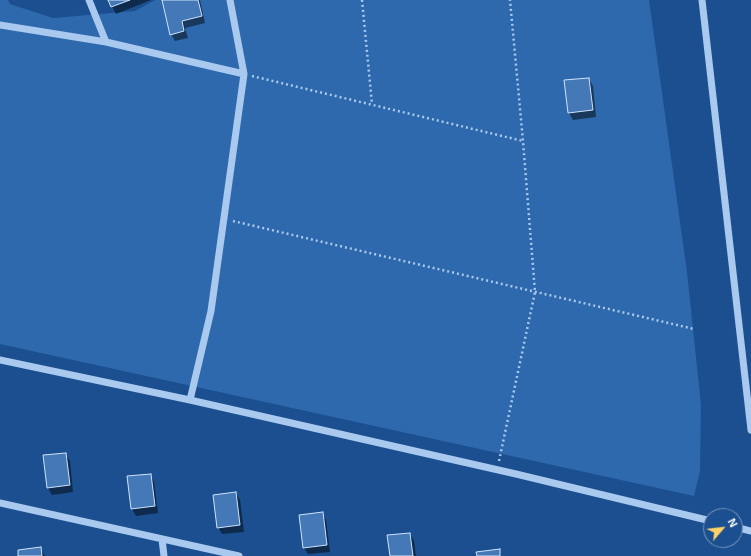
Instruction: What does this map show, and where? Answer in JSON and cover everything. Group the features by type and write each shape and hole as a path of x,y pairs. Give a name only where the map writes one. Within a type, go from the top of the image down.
{"street":[{"path":"89,0 106,42"},
{"path":"190,400 211,311 244,74 230,0"},
{"path":"702,0 751,430"},
{"path":"0,25 106,42 244,74"},
{"path":"0,360 190,400 497,470 703,519"},
{"path":"0,504 239,556"},
{"path":"162,539 164,556"}],"path":[{"path":"362,0 372,104"},
{"path":"497,470 535,292 510,0"},
{"path":"244,74 523,141"},
{"path":"224,219 694,329"}],"shaded area":[{"path":"0,0 8,0 10,4 53,18 135,11 155,0 649,0 687,272 701,405 700,471 694,496 0,344"}],"building":[{"path":"108,0 130,0 111,7"},
{"path":"162,0 198,0 202,16 182,21 184,31 170,35"},
{"path":"589,78 593,110 568,113 564,80"},
{"path":"66,453 70,485 47,488 43,455"},
{"path":"151,474 155,506 131,509 127,476"},
{"path":"236,492 240,525 217,528 213,495"},
{"path":"323,512 327,545 303,548 299,515"},
{"path":"410,533 413,556 390,556 387,535"},
{"path":"41,547 42,556 18,556 18,550"},
{"path":"500,549 500,556 477,556 476,552"}]}
